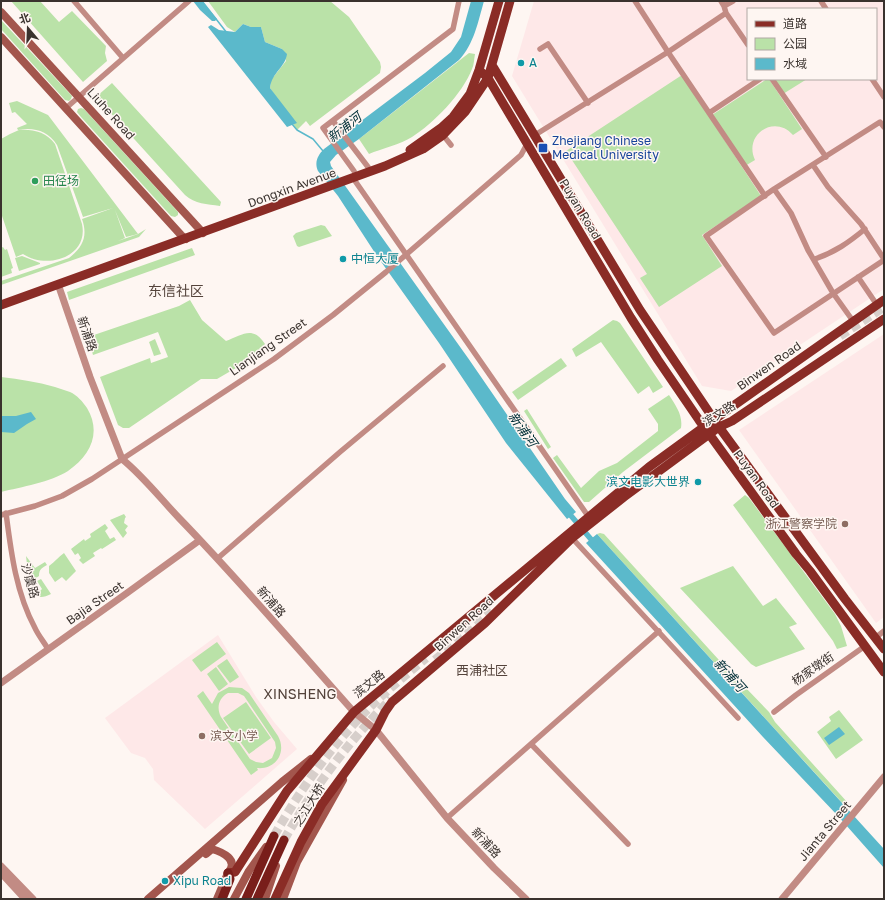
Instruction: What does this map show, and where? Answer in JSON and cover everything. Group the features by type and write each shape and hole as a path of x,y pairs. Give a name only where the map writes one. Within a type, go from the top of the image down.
{"highway":[{"path":"246,899 272,839"},
{"path":"257,899 284,840"},
{"path":"223,895 230,879 228,873"}],"main road":[{"name":"Dongxin Avenue","path":"349,176 412,149 441,128 453,117 470,94 479,70 499,1"},
{"name":"Dongxin Avenue","path":"1,299 201,231 349,176 404,158 423,149 444,135 465,112 488,78 510,1"},
{"name":"Liuhe Road","path":"1,12 201,231"},
{"path":"1,37 184,237"},
{"path":"479,70 492,65"},
{"name":"Puyan Road","path":"492,65 640,310 716,423 845,599 884,649"},
{"name":"Puyan Road","path":"479,70 488,78 631,318 673,384 796,554 884,672"},
{"name":"Dongxin Avenue","path":"1,305 184,237"},
{"name":"Binwen Road","path":"716,423 881,303"},
{"name":"滨文路","path":"148,899 282,782 312,758 354,712 571,535 592,516 716,423 732,420 884,319"},
{"name":"Binwen Road","path":"376,730 392,702 485,623 571,535"},
{"name":"之江大桥","path":"275,899 287,870 322,804 376,730"},
{"name":"之江大桥","path":"228,873 235,872 287,791 332,737"},
{"path":"283,899 297,862 356,758"},
{"path":"234,899 249,871 272,839"},
{"path":"265,899 284,840"},
{"path":"157,899 212,849 221,852 231,859 232,866 217,899"}],"street":[{"path":"74,1 124,58"},
{"path":"66,108 189,1"},
{"path":"459,1 453,29 323,128 341,153 349,176 592,516"},
{"path":"635,1 765,196"},
{"path":"733,1 723,4 726,13 747,44"},
{"path":"535,135 668,52 726,13"},
{"path":"540,49 548,44 588,103"},
{"path":"709,113 758,80"},
{"path":"773,80 826,157"},
{"path":"873,80 884,97"},
{"path":"333,120 368,167"},
{"path":"813,164 828,187 865,229 884,259 774,333 706,236 774,189 813,164 883,122"},
{"path":"444,135 451,145"},
{"name":"Lianjiang Street","path":"4,514 35,506 62,496 92,479 274,359 333,315 386,272 521,155 527,144"},
{"path":"521,155 534,155"},
{"path":"774,189 791,213 808,250 815,259 833,293 853,322"},
{"path":"815,259 828,255 842,247 865,229"},
{"path":"858,277 881,303"},
{"name":"新浦路","path":"58,284 90,376 122,459 218,558 354,712 376,730 447,818 494,868 526,899"},
{"path":"218,558 340,452 443,366"},
{"name":"沙虞路","path":"4,514 20,592 35,628 48,649"},
{"path":"571,535 738,718"},
{"name":"Bajia Street","path":"1,683 200,540"},
{"path":"875,638 884,631"},
{"path":"447,818 659,632"},
{"name":"杨家墩街","path":"774,712 865,646"},
{"path":"531,744 628,844"},
{"name":"Jianta Street","path":"782,899 884,777"},
{"path":"1,866 33,899"},
{"path":"1,874 25,899"}],"shaded area":[{"name":"Zhejiang Chinese Medical University","path":"534,1 884,1 884,289 731,391 702,386 512,76"},
{"name":"浙江警察学院","path":"884,334 884,617 876,623 739,430"},
{"name":"滨文小学","path":"218,635 256,697 274,722 297,749 205,829 154,780 153,769 145,758 131,753 105,718"}],"green space":[{"path":"11,1 40,1 59,22 72,11 106,46 105,53 107,61 83,82"},
{"path":"208,1 330,1 349,17 380,62 380,73 310,126 306,121 297,130 270,88 271,80 286,61 282,49 265,42 261,27 251,27 243,24 235,32 227,27"},
{"path":"1,20 72,96 69,101 65,100 1,29"},
{"path":"469,53 475,54 473,67 468,78 455,98 438,116 407,140 369,154 359,139"},
{"path":"682,75 761,196 702,235 722,266 659,307 640,278 647,274 566,151"},
{"path":"765,80 770,80 802,129 793,135 786,129 778,126 763,130 757,135 753,142 752,151 755,160 745,166 712,115"},
{"path":"774,80 805,80 783,94"},
{"path":"112,83 221,202 220,206 197,202 185,195 96,97"},
{"path":"17,101 48,115 138,234 146,229 139,237 1,285 1,281 69,258 78,250 83,241 84,225 82,219 113,208 83,217 57,145 49,136 40,131 30,129 18,130 17,128 27,124 15,112 12,113 9,103","holes":["115,210 126,237 138,234 118,241 125,238"]},
{"path":"78,109 84,109 178,212 178,215 175,217 171,216 81,117 77,112"},
{"name":"田径场","path":"19,130 39,132 48,137 55,144 82,224 82,235 79,245 73,252 64,257 43,261 33,259 23,254 16,257 1,213 1,139"},
{"path":"321,225 325,226 332,236 299,247 297,246 293,236 296,233"},
{"path":"3,247 5,250 7,249 13,268 11,269 12,273 1,277 1,248"},
{"path":"192,248 195,255 69,300 67,292"},
{"path":"22,256 40,264 19,271 15,258"},
{"path":"190,300 202,320 226,341 242,334 252,333 261,338 265,344 248,361 217,379 201,379 129,428 123,428 118,425 100,377 150,358 151,363 168,357 158,332 93,355 88,337 179,306"},
{"path":"613,320 620,323 663,387 653,393 649,386 638,394 601,342 576,357 572,349"},
{"path":"155,339 161,354 154,356 149,342"},
{"path":"561,358 567,366 518,400 512,392"},
{"path":"1,377 55,387 73,393 82,401 91,417 93,435 88,451 76,465 61,475 53,478 36,484 1,492"},
{"path":"669,395 680,415 681,428 623,472 589,502 584,502 553,458 557,455 581,488 599,471 617,463 658,431 658,424 648,409"},
{"path":"527,409 551,447 548,449 524,411"},
{"path":"745,495 749,498 835,614 841,626 847,646 837,649 833,641 733,505"},
{"path":"124,514 126,517 124,523 128,526 125,530 127,533 123,538 110,520"},
{"path":"105,524 108,528 105,531 110,539 114,537 116,540 93,553 95,556 83,564 79,560 81,558 78,553 75,555 71,549 84,539 85,541 91,537 90,534"},
{"path":"597,534 604,534 719,660 769,712 775,722 848,803 846,807"},
{"path":"64,553 76,571 66,581 62,577 55,582 49,573 49,566"},
{"path":"26,556 35,568 45,562 47,565 40,570 39,576 30,582 29,581"},
{"path":"733,566 763,606 776,598 797,624 789,627 805,649 756,667 751,664 680,588"},
{"path":"41,579 51,594 38,597 34,594 38,590 39,592 42,589 37,581"},
{"path":"217,642 226,654 201,672 192,660"},
{"path":"227,659 239,677 230,683 217,666"},
{"path":"216,667 228,684 219,691 207,674"},
{"path":"229,687 242,688 249,693 278,736 281,748 278,759 274,763 264,768 257,768 258,770 251,775 197,696 203,691 212,704 218,693","holes":["228,693 238,693 244,696 275,742 276,748 272,758 263,763 250,759 219,713 219,703 222,697"]},
{"path":"246,702 271,738 249,754 223,718"},
{"path":"839,710 863,740 836,759 817,732 831,721 829,717"}],"water":[{"path":"193,1 202,1 217,19 212,21"},
{"path":"471,1 484,1 472,40 459,60 359,139 336,155 330,162 331,166 468,358 565,499 576,512 567,519 506,443 439,343 377,256 338,196 318,171 316,165 317,159 324,149 451,52 461,37"},
{"path":"243,24 251,27 261,27 265,42 282,49 287,54 284,63 273,78 270,88 297,123 287,127 208,27 211,25 219,30 235,32"},
{"path":"31,412 36,419 14,433 1,432 1,416 16,416"},
{"path":"597,534 884,849 884,868 838,816 763,737 586,543"},
{"path":"839,727 845,734 829,745 824,738"}],"waterway":[{"path":"202,1 227,33"},
{"path":"292,124 297,130 313,139 323,151"},
{"name":"新浦河","path":"567,511 595,544"}],"tunnel":[{"path":"840,336 884,307"},
{"path":"435,660 492,611"},
{"path":"274,836 305,785 329,753 376,701 426,658"},
{"path":"284,840 295,820 320,783 360,732 391,699"}],"place":[{"name":"A","path":"521,63"},
{"name":"Zhejiang Chinese Medical University","path":"543,148"},
{"name":"田径场","path":"35,181"},
{"name":"中恒大厦","path":"343,259"},
{"name":"滨文电影大世界","path":"698,482"},
{"name":"浙江警察学院","path":"845,524"},
{"name":"滨文小学","path":"202,736"},
{"name":"Xipu Road","path":"165,881"}],"district":[{"name":"东信社区","path":"176,291"},
{"name":"西浦社区","path":"482,670"},
{"name":"XINSHENG","path":"300,694"}]}
